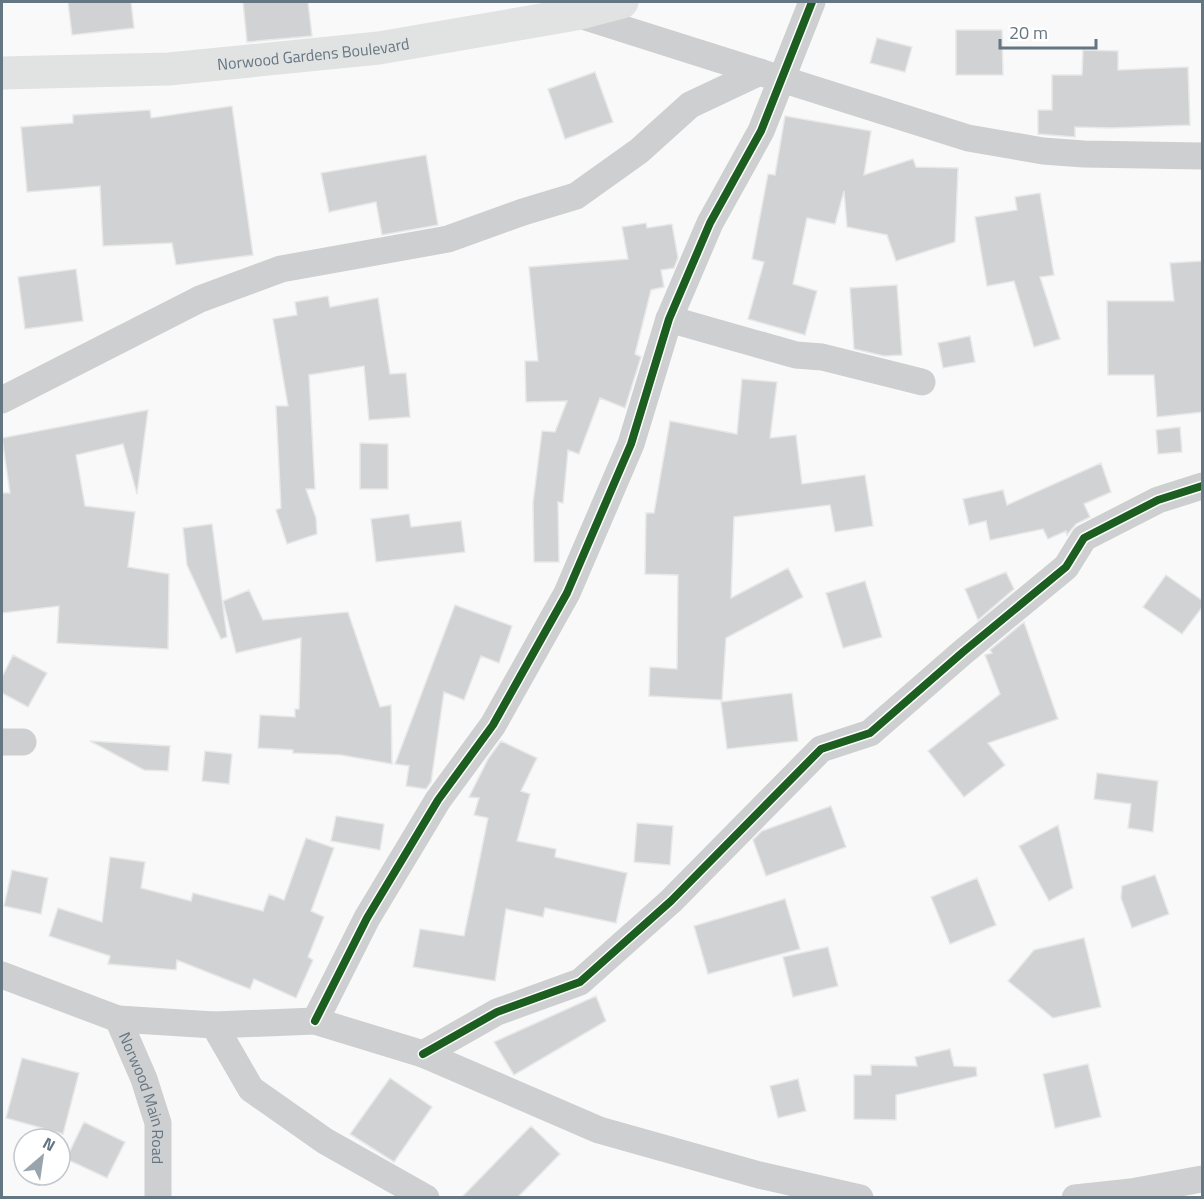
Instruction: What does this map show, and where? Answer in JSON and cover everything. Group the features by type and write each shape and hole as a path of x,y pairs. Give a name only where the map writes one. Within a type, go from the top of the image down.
{"street":[{"name":"Norwood Gardens Boulevard","path":"2,73 169,69 379,48 576,14 622,2"},
{"path":"315,1021 367,918 438,800 493,725 567,592 631,444 669,319 710,224 761,131 771,75 812,2"},
{"path":"576,14 968,138 1074,154 1203,156"},
{"path":"2,400 200,298 281,269 448,239 576,196 639,151 690,105 771,75"},
{"path":"669,319 796,356 822,357 922,381"},
{"path":"423,1054 497,1012 580,982 671,902 821,748 870,734 963,652 1066,567 1084,538 1158,500 1203,486"},
{"name":"Norwood Main Road","path":"2,975 118,1019 144,1079 158,1123 158,1197"},
{"path":"118,1019 214,1025 315,1021 423,1054 599,1131 759,1175 860,1197"},
{"path":"214,1025 251,1089 325,1141 426,1197"},
{"path":"1075,1197 1131,1192 1203,1179"}],"building":[{"path":"68,2 131,2 134,28 72,35"},
{"path":"243,2 308,2 312,36 247,42"},
{"path":"956,30 1002,30 1003,75 956,75"},
{"path":"877,38 912,47 905,72 870,63"},
{"path":"1083,50 1118,51 1118,70 1188,67 1190,125 1075,127 1075,137 1038,134 1038,110 1052,110 1052,75 1082,75"},
{"path":"595,72 613,122 565,139 548,89"},
{"path":"232,106 253,255 176,265 172,243 103,246 100,186 27,192 21,127 73,123 73,115 150,110 151,118"},
{"path":"785,116 871,131 864,175 913,159 916,167 958,168 955,242 896,261 887,235 847,227 844,191 835,224 807,218 793,284 817,291 805,335 748,319 764,262 752,259 768,174 775,175"},
{"path":"426,155 438,225 382,235 376,202 329,212 321,173"},
{"path":"1040,193 1054,275 1040,277 1060,339 1034,347 1014,281 987,286 975,217 1017,210 1015,197"},
{"path":"646,223 647,228 672,224 678,258 674,268 661,270 664,287 651,290 635,354 641,357 625,408 600,398 579,454 568,450 563,503 558,502 559,562 534,562 533,503 542,431 555,432 567,401 526,402 525,361 538,361 529,267 628,259 622,227"},
{"path":"1203,261 1203,412 1157,417 1154,375 1108,375 1107,301 1174,301 1170,263"},
{"path":"76,269 83,321 25,329 18,277"},
{"path":"897,285 902,355 884,356 854,349 850,288"},
{"path":"328,296 330,307 378,298 390,374 406,373 410,417 369,420 364,366 309,375 315,489 306,489 316,518 317,534 287,544 276,510 281,508 276,406 288,406 273,319 297,315 295,302"},
{"path":"970,336 975,362 943,368 938,343"},
{"path":"742,379 777,382 770,438 796,435 802,484 865,475 873,526 835,532 830,505 734,517 731,598 788,568 803,597 726,638 722,700 649,696 650,667 677,669 678,575 645,574 646,513 654,513 670,421 737,434"},
{"path":"148,410 137,494 123,444 76,455 85,506 135,512 128,567 169,574 168,649 57,643 59,606 2,613 2,493 10,493 2,438"},
{"path":"1180,427 1182,452 1158,454 1156,430"},
{"path":"360,443 388,444 388,489 360,489"},
{"path":"1101,463 1111,492 1084,504 1090,517 1076,524 1067,535 1066,531 1048,539 1043,529 990,540 986,521 969,525 963,499 1003,490 1007,505"},
{"path":"409,514 411,527 461,521 465,552 376,562 371,519"},
{"path":"212,524 227,637 221,639 187,565 183,528"},
{"path":"1006,572 1014,589 978,620 965,589"},
{"path":"1166,575 1203,601 1203,606 1182,634 1143,607"},
{"path":"865,581 882,637 843,648 826,593"},
{"path":"249,590 263,620 348,612 380,707 391,705 392,764 341,755 293,753 293,750 258,748 260,715 295,717 295,709 299,709 301,638 236,653 223,601"},
{"path":"455,605 512,626 499,663 481,656 464,700 444,692 431,782 426,789 406,786 409,766 395,764"},
{"path":"1024,622 1058,719 988,743 1005,765 964,797 928,751 1000,694 985,655 992,653 990,650"},
{"path":"13,655 47,673 28,707 2,693 2,677"},
{"path":"792,693 798,741 727,749 721,702"},
{"path":"90,741 170,746 168,771 144,770"},
{"path":"501,741 537,758 521,791 530,794 517,841 556,849 555,857 627,873 616,923 545,908 543,917 506,909 495,981 413,967 420,929 464,936 488,818 474,815 479,798 469,797 488,759"},
{"path":"205,751 232,754 229,784 202,781"},
{"path":"1097,773 1158,781 1153,832 1128,828 1131,804 1094,799"},
{"path":"831,806 846,847 766,876 753,840 762,831"},
{"path":"336,816 384,824 380,850 331,841"},
{"path":"637,823 673,826 670,865 634,862"},
{"path":"1058,825 1073,888 1049,901 1019,846"},
{"path":"306,838 334,848 311,911 324,917 308,957 313,960 296,998 254,979 250,989 177,960 176,970 108,964 110,956 49,936 58,908 102,922 110,857 145,862 141,888 191,901 193,893 263,911 269,894 284,900"},
{"path":"12,870 48,878 41,914 4,906"},
{"path":"1155,875 1169,914 1132,928 1121,898 1122,886"},
{"path":"977,878 996,925 950,944 931,897"},
{"path":"785,899 800,949 708,974 694,926"},
{"path":"1084,938 1101,1007 1053,1018 1008,981 1034,950"},
{"path":"828,947 838,986 793,997 783,957"},
{"path":"596,996 606,1021 514,1075 494,1042"},
{"path":"950,1049 954,1066 976,1067 977,1076 896,1095 896,1120 854,1119 854,1075 871,1075 871,1065 917,1066 915,1057"},
{"path":"22,1058 79,1073 65,1127 38,1127 6,1118"},
{"path":"1088,1064 1101,1117 1055,1128 1043,1074"},
{"path":"390,1078 432,1107 394,1162 350,1134"},
{"path":"798,1079 806,1111 778,1118 770,1086"},
{"path":"84,1122 125,1142 107,1178 72,1162 72,1147"},
{"path":"531,1126 560,1154 518,1197 462,1197"}],"cycle path":[{"path":"315,1021 367,918 438,800 493,725 567,593 631,444 669,319 710,223 761,131 812,2"},
{"path":"423,1054 497,1012 580,982 671,901 821,749 870,733 1066,567 1084,538 1158,500 1202,486"}]}
